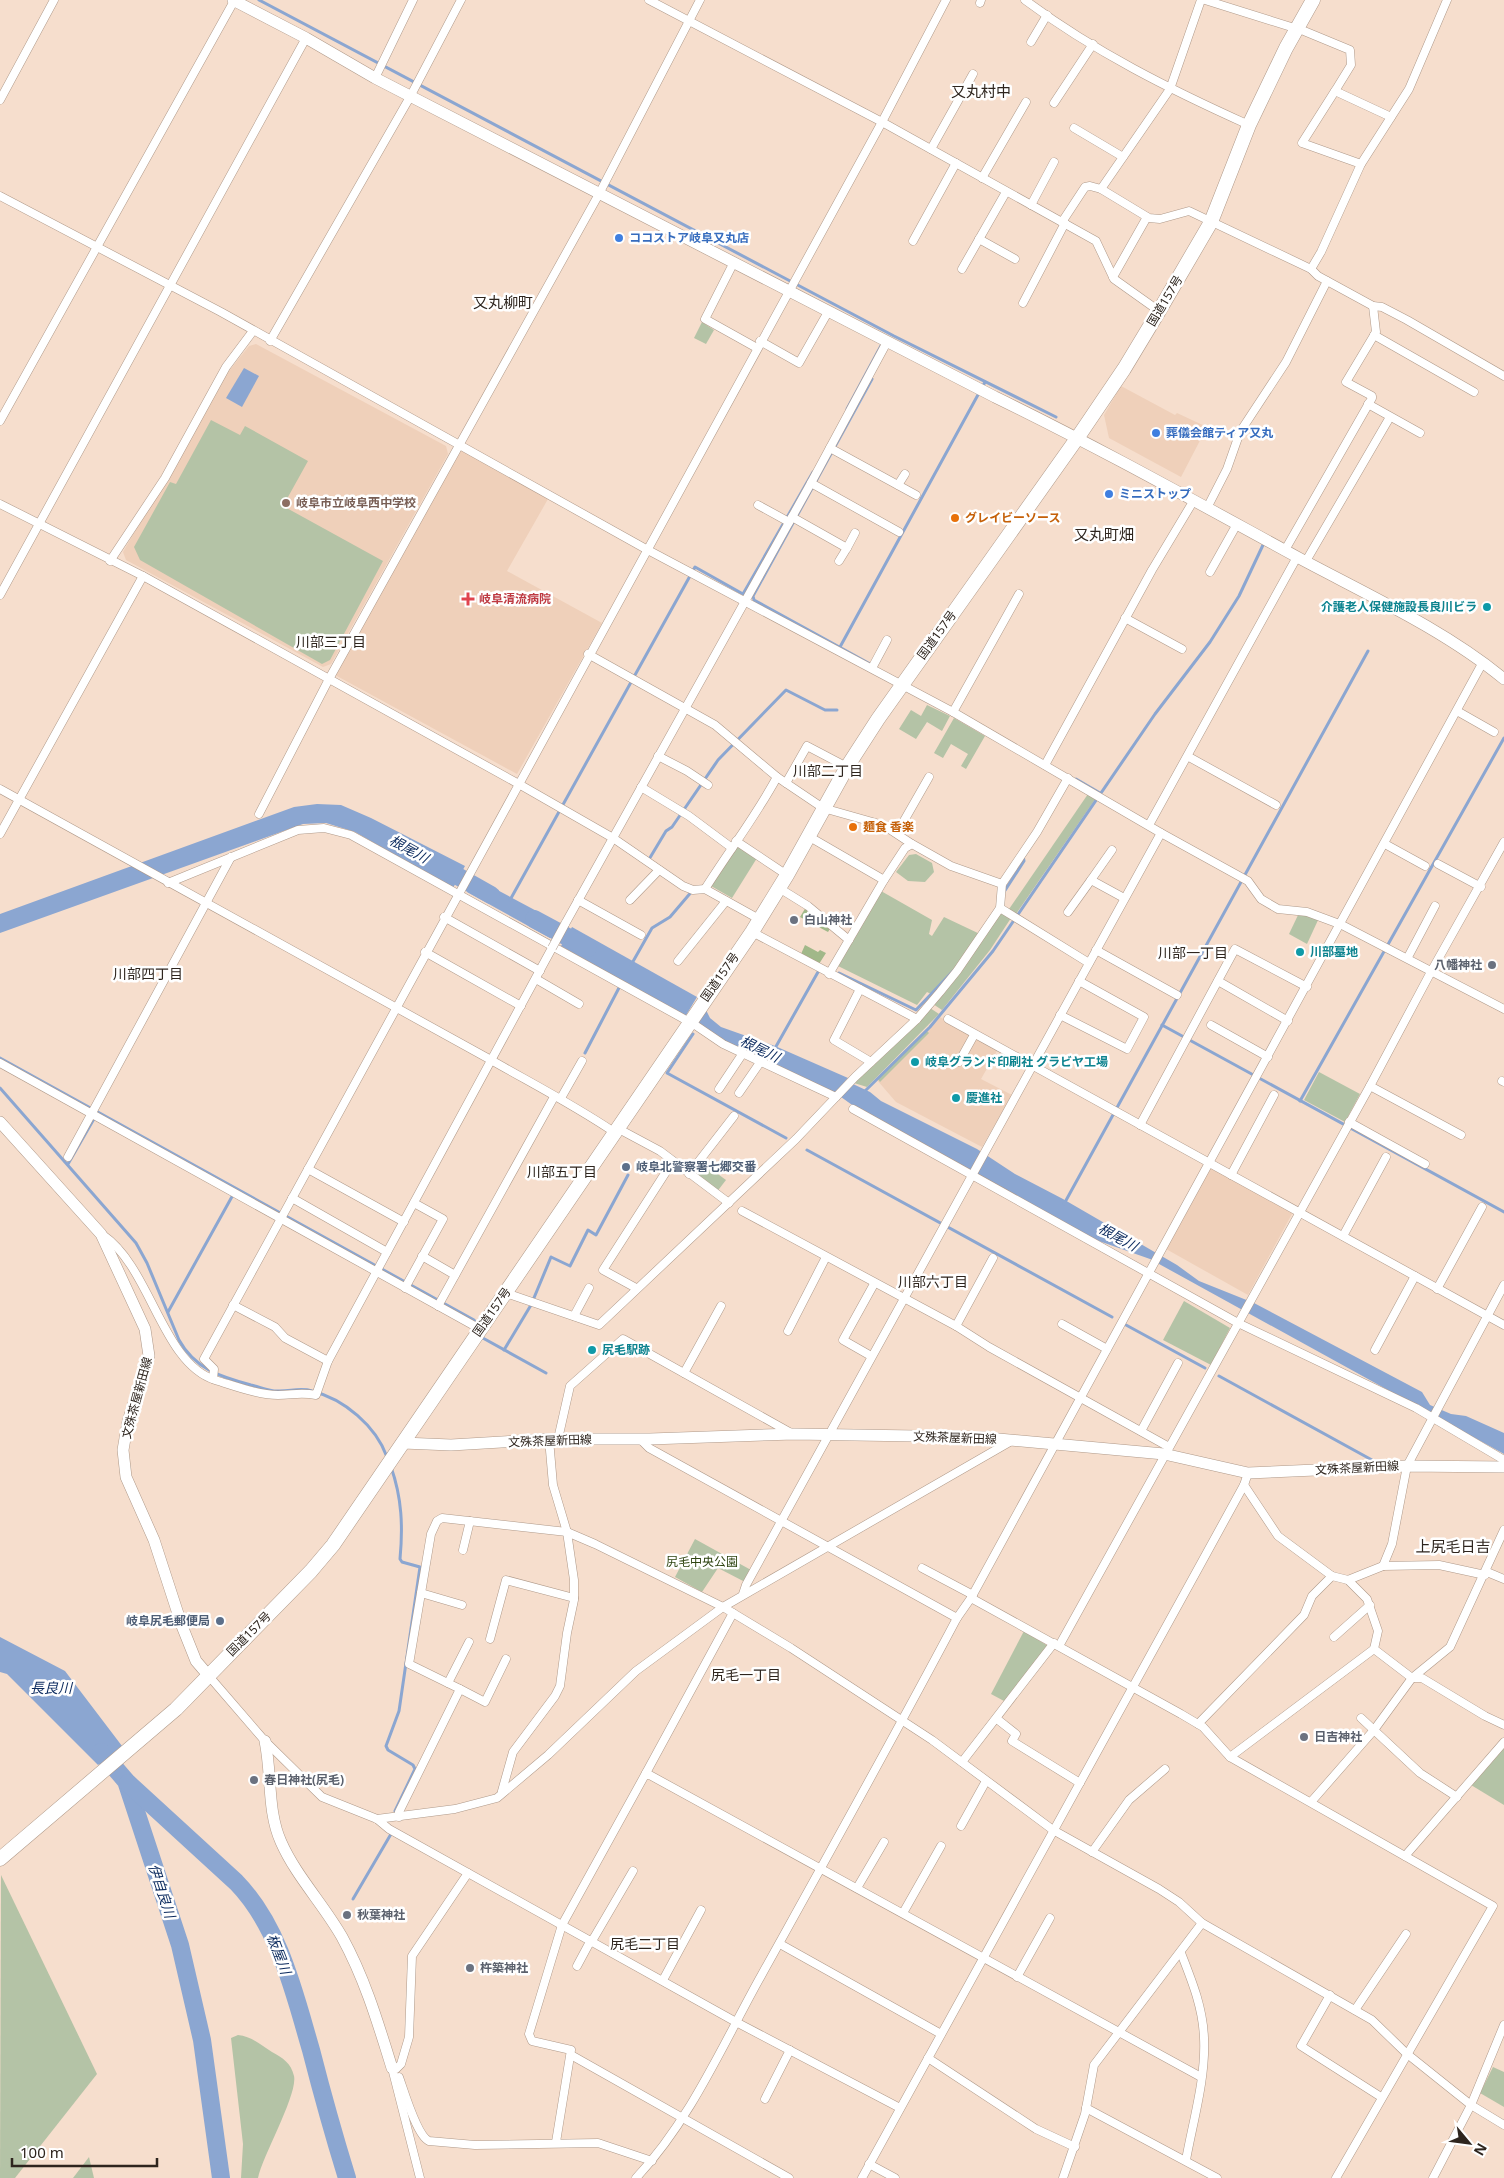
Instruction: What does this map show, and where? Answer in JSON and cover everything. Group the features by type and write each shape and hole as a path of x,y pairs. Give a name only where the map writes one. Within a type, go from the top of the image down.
{"highway":[{"name":"国道157号","path":"0,1859 176,1709 311,1571 333,1545 752,932 787,875 846,767 901,685 1078,437 1159,311 1211,222 1249,125 1296,28 1313,0"}],"street":[{"path":"0,100 54,0"},
{"path":"0,421 233,0 306,38 410,97 734,262 788,292 1078,437 1380,601 1484,662 1504,679"},
{"path":"375,78 413,0"},
{"path":"270,341 410,97 461,0"},
{"path":"649,0 882,122 1096,241 1112,277 1159,311"},
{"path":"259,814 329,679 599,194 687,21 700,0"},
{"path":"214,1379 214,1369 204,1359 588,654 882,122 946,0"},
{"path":"1025,0 1093,44 1170,89 1249,125"},
{"path":"1101,189 1170,89 1201,0"},
{"path":"1206,0 1296,28 1350,50 1351,65 1302,143 1361,164"},
{"path":"1311,269 1321,252 1361,164 1409,89 1447,0"},
{"path":"1031,42 1046,15"},
{"path":"0,595 306,38"},
{"path":"1054,103 1093,44"},
{"path":"931,149 972,74"},
{"path":"1335,91 1391,117"},
{"path":"982,178 1026,102"},
{"path":"1074,128 1123,157"},
{"path":"1031,205 1054,162"},
{"path":"913,242 956,163"},
{"path":"1023,303 1064,223 1085,187 1090,186 1101,189 1147,217 1160,219 1189,211 1311,269 1327,281 1373,306 1382,307 1407,320 1504,376"},
{"path":"962,269 1006,192"},
{"path":"0,196 169,285 460,444 743,602 953,712 1161,833 1248,881 1261,899 1278,909 1307,912 1342,924 1504,1009"},
{"path":"1112,277 1147,217"},
{"path":"979,239 1015,259"},
{"path":"734,262 705,319 799,363 828,312"},
{"path":"1207,508 1227,469 1240,432 1286,362 1327,281"},
{"path":"1286,550 1372,396 1346,382 1374,335 1376,328 1373,306"},
{"path":"110,561 165,478 226,367 253,331"},
{"path":"1374,335 1474,392"},
{"path":"101,1234 116,1244 135,1268 164,1327 183,1356 193,1366 214,1379 262,1393 279,1395 298,1392 316,1395 328,1361 376,1272 612,838 811,483 887,342"},
{"path":"1368,404 1420,433"},
{"path":"1149,826 1302,559 1390,417"},
{"path":"830,448 916,495"},
{"path":"898,485 905,474"},
{"path":"811,483 899,532"},
{"path":"1045,765 1125,618 1194,500"},
{"path":"0,504 143,576 518,783 612,838 683,886 693,890 705,889 759,919"},
{"path":"758,504 847,548"},
{"path":"872,529 877,520"},
{"path":"1210,572 1236,524"},
{"path":"839,561 855,533"},
{"path":"0,834 143,576"},
{"path":"953,712 1019,594"},
{"path":"1125,618 1182,649"},
{"path":"872,668 887,640"},
{"path":"588,654 715,725 777,777 823,808 871,820 897,833 912,844 951,866 1002,884"},
{"path":"636,2178 652,2161 682,2118 822,1869 957,1618 972,1596 1082,1398 1147,1273 1342,924 1484,662"},
{"path":"1457,711 1494,732"},
{"path":"786,783 807,746 846,767"},
{"path":"658,756 688,771 708,785"},
{"path":"1188,757 1276,805"},
{"path":"705,889 734,844 759,811 777,777"},
{"path":"897,833 929,777"},
{"path":"506,1293 599,1325 636,1288 796,1139 871,1062 917,1019 957,971 1000,908 1002,884 1037,832 1068,778"},
{"path":"641,787 787,875"},
{"path":"0,789 616,1130 660,1151 729,1203"},
{"path":"166,881 298,830 324,828 351,835 458,892 621,984 694,1015 714,1040 836,1097"},
{"path":"743,1594 902,1299 1161,833"},
{"path":"808,836 884,880"},
{"path":"962,1762 1057,1645 1167,1451 1504,842"},
{"path":"829,974 884,880 906,848 912,844"},
{"path":"1385,844 1425,866"},
{"path":"1068,912 1112,850"},
{"path":"68,1157 231,857"},
{"path":"1438,864 1480,886"},
{"path":"630,900 659,870"},
{"path":"1091,880 1124,898"},
{"path":"778,888 808,906 849,940"},
{"path":"578,900 641,935"},
{"path":"678,961 726,901"},
{"path":"1408,957 1436,906"},
{"path":"1000,908 1089,963"},
{"path":"444,917 540,971"},
{"path":"752,932 917,1019"},
{"path":"1140,1124 1235,949 1307,987"},
{"path":"1096,950 1178,995"},
{"path":"425,952 521,1006"},
{"path":"536,980 579,1004"},
{"path":"1060,1015 1127,1049 1144,1017 1078,981"},
{"path":"1218,981 1288,1020"},
{"path":"860,990 834,1040 871,1062"},
{"path":"948,1019 1504,1325"},
{"path":"1211,1025 1268,1057"},
{"path":"958,1062 974,1035"},
{"path":"718,1089 743,1053"},
{"path":"438,1306 558,1098 582,1061"},
{"path":"739,1094 760,1061"},
{"path":"0,1063 438,1306 478,1332"},
{"path":"1370,1086 1461,1135"},
{"path":"1231,1175 1274,1095"},
{"path":"853,1109 1238,1323 1434,1417 1504,1460"},
{"path":"689,1174 734,1116"},
{"name":"文殊茶屋新田線","path":"0,1122 101,1234 134,1302 148,1340 149,1356 128,1421 123,1450 126,1477 154,1540 189,1644 205,1678"},
{"path":"1349,1122 1425,1164"},
{"path":"1343,1236 1386,1158"},
{"path":"636,1288 603,1270 674,1161"},
{"path":"308,1169 404,1222"},
{"path":"292,1198 388,1252"},
{"path":"405,1288 443,1219 414,1203"},
{"path":"1437,1288 1482,1207"},
{"path":"742,1211 874,1284 956,1326 989,1347 1141,1431 1167,1451"},
{"path":"422,1256 455,1275"},
{"path":"788,1331 826,1257"},
{"path":"956,1326 993,1258"},
{"path":"1375,1350 1415,1276"},
{"path":"871,1356 843,1340 874,1284"},
{"path":"1348,1580 1378,1570 1383,1566 1392,1544 1407,1466 1504,1285"},
{"path":"574,1316 589,1288"},
{"path":"233,1305 275,1327 285,1338 328,1361"},
{"path":"684,1373 721,1306"},
{"path":"1062,1324 1107,1349"},
{"path":"502,1792 513,1752 555,1696 560,1686 574,1598 567,1532 553,1485 554,1439 570,1386 623,1340 794,1434"},
{"path":"1141,1431 1178,1363"},
{"name":"文殊茶屋新田線","path":"403,1443 451,1445 554,1439 640,1439 794,1434 977,1437 1167,1451 1248,1473 1407,1466 1504,1467"},
{"path":"640,1439 648,1448 957,1618"},
{"path":"377,1820 455,1809 497,1798 548,1755 636,1672 723,1607 826,1547 907,1503 1013,1440"},
{"path":"862,2178 1244,1485 1248,1473"},
{"path":"1230,1757 1374,1649 1378,1631 1367,1599 1348,1580 1332,1576 1278,1536 1244,1485"},
{"path":"506,1658 485,1702 409,1664 431,1534 437,1521 442,1518 567,1532 596,1544 723,1607 903,1720 1053,1830 1159,1889 1179,1902 1202,1924 1330,1995 1381,2027 1406,2053 1471,2105 1504,2125"},
{"path":"463,1550 470,1521"},
{"path":"1311,1802 1374,1730 1412,1678 1450,1648 1486,1574 1504,1530"},
{"path":"1383,1566 1440,1565 1504,1579"},
{"path":"922,1568 1198,1724 1203,1727 1230,1757 1493,1906 1406,2053 1336,2178"},
{"path":"1198,1724 1304,1615 1312,1596 1332,1576"},
{"path":"490,1640 506,1580 574,1598"},
{"path":"421,1593 462,1605"},
{"path":"1334,1637 1370,1606"},
{"path":"556,2142 571,2050 532,2041 529,2034 562,1925 733,1613"},
{"path":"448,1683 470,1642"},
{"path":"1374,1649 1412,1678 1422,1678 1485,1716 1504,1725"},
{"path":"205,1678 264,1741 322,1797 377,1820 468,1873 592,1940 736,2022 900,2108"},
{"path":"399,1817 399,1812 460,1689"},
{"path":"1361,1718 1420,1774 1457,1798"},
{"path":"997,1719 1016,1734 1012,1741 1080,1784"},
{"path":"264,1741 269,1762 272,1806 280,1840 349,1951 374,2007 394,2069 414,2118 426,2140 475,2145 556,2142 598,2143 652,2161"},
{"path":"1405,1856 1504,1742"},
{"path":"1092,1852 1129,1800 1165,1769"},
{"path":"646,1773 1201,2078"},
{"path":"961,1826 986,1781"},
{"path":"857,1888 884,1842"},
{"path":"903,1913 941,1846"},
{"path":"577,1966 633,1871"},
{"path":"394,2069 401,2064 409,2037 412,1956 468,1873"},
{"path":"663,1980 701,1910"},
{"path":"1017,1977 1050,1918"},
{"path":"1063,2178 1075,2147 1086,2108 1094,2066 1202,1924"},
{"path":"1355,2010 1406,1934"},
{"path":"780,1944 941,2034"},
{"path":"1181,1953 1197,1995 1204,2036 1201,2078 1186,2160"},
{"path":"1330,1995 1301,2046 1381,2097"},
{"path":"1433,2178 1471,2105 1504,2025"},
{"path":"765,2099 790,2050"},
{"path":"571,2056 788,2178"},
{"path":"928,2058 1036,2129 1075,2147"},
{"path":"394,2069 420,2178"},
{"path":"1086,2108 1217,2178"},
{"path":"870,2164 895,2178"}],"shaded area":[{"name":"岐阜市立岐阜西中学校","path":"256,344 446,446 448,454 331,664 323,667 126,560 123,552 224,377 249,346"},
{"name":"葬儀会館ティア又丸","path":"1121,386 1175,415 1177,413 1207,427 1181,477 1109,438 1104,415"},
{"name":"岐阜清流病院","path":"461,450 548,499 507,571 602,623 517,774 335,675"},
{"path":"940,1017 997,1051 981,1079 1012,1095 982,1147 896,1102 877,1080"},
{"path":"1211,1167 1293,1212 1248,1295 1166,1249"}],"green space":[{"path":"702,322 714,330 706,344 694,338"},
{"path":"211,420 240,435 245,426 308,461 283,506 383,561 330,660 322,664 140,560 134,547 170,482 176,484"},
{"path":"927,705 950,716 942,731 927,722 916,739 899,729 911,710 921,716"},
{"path":"954,718 985,736 966,769 961,766 968,754 951,744 943,758 934,753"},
{"path":"1088,794 1096,798 1014,917 1007,912"},
{"path":"737,845 757,858 732,898 711,886"},
{"path":"916,854 932,863 934,872 925,882 908,881 896,872 909,855"},
{"path":"881,891 932,920 929,934 932,936 944,917 982,935 935,996 927,992 917,1005 838,966"},
{"path":"806,907 831,927 828,932 800,917"},
{"path":"1000,912 1011,918 990,950 942,1010 933,1004"},
{"path":"1299,913 1319,918 1307,944 1289,934"},
{"path":"805,945 818,952 820,950 826,953 819,964 801,954"},
{"path":"930,1008 939,1014 867,1087 854,1083"},
{"path":"927,1031 929,1033 880,1082 878,1079"},
{"path":"1319,1072 1360,1094 1345,1122 1304,1100"},
{"path":"700,1161 726,1180 716,1193 690,1174"},
{"path":"1184,1301 1230,1328 1211,1365 1163,1340"},
{"name":"尻毛中央公園","path":"695,1539 751,1570 745,1582 718,1568 702,1592 675,1577"},
{"path":"1024,1631 1048,1646 1004,1701 991,1694"},
{"path":"1504,1747 1504,1805 1471,1785"},
{"path":"1,1875 97,2074 15,2178 0,2178"},
{"path":"238,2035 252,2039 283,2059 289,2064 294,2076 291,2096 258,2178 241,2178 243,2144 231,2038"},
{"path":"1493,2067 1504,2072 1504,2107 1480,2093"},
{"path":"89,2157 94,2178 73,2178"}],"water":[{"path":"244,368 259,376 242,407 226,398"},
{"path":"317,804 341,805 371,818 465,866 453,888 355,832 326,823 303,824 0,933 0,914 294,807"},
{"path":"475,878 559,923 550,938 467,892"},
{"path":"572,927 697,997 685,1017 561,946"},
{"path":"706,1010 710,1018 721,1027 775,1046 848,1078 835,1093 724,1042 697,1024"},
{"path":"853,1084 870,1092 881,1101 977,1149 1015,1174 1063,1199 1177,1265 1199,1281 1254,1303 1422,1392 1430,1405 1451,1414 1466,1416 1504,1433 1504,1454 1150,1259 1096,1240 855,1107 841,1097"},
{"name":"長良川","path":"0,1637 65,1671 122,1746 98,1765 7,1674 0,1672"}],"waterway":[{"path":"259,0 894,336 1056,417"},
{"path":"847,409 883,342"},
{"path":"872,379 753,596 754,600 872,665"},
{"path":"840,647 985,382"},
{"path":"510,900 695,567 743,594 813,472"},
{"path":"864,1092 930,1027 993,951 1155,714 1210,642 1239,596 1263,545"},
{"path":"1064,1204 1368,651"},
{"path":"648,861 666,831 672,827 718,760 786,690 825,710 837,710"},
{"path":"1300,1101 1504,738"},
{"path":"1076,779 1100,793"},
{"path":"1004,892 1024,861 1023,855"},
{"name":"根尾川","path":"438,865 491,895"},
{"path":"631,965 652,928 670,917 693,890"},
{"name":"根尾川","path":"534,919 588,948"},
{"path":"839,973 916,1010 953,971"},
{"path":"774,1050 818,972"},
{"path":"585,1053 621,984"},
{"path":"1162,1025 1504,1212"},
{"path":"693,1034 667,1073 786,1138"},
{"path":"0,1058 474,1320 476,1324"},
{"path":"0,1088 136,1243 147,1263 179,1340 193,1358 219,1375 240,1382 274,1391 308,1390 336,1400 357,1415 367,1425 382,1446 387,1457"},
{"path":"68,1164 95,1117"},
{"path":"807,1150 1112,1317"},
{"path":"504,1350 531,1305 551,1257 570,1266 588,1230 596,1235 628,1175"},
{"path":"168,1312 234,1193"},
{"path":"1126,1325 1205,1368"},
{"path":"481,1337 546,1373"},
{"path":"1219,1376 1372,1460"},
{"path":"391,1467 401,1513 400,1559 402,1562 420,1567 399,1711 386,1746 388,1750 413,1765 415,1769 395,1811"},
{"name":"伊自良川","path":"101,1752 126,1781 180,1945 202,2040 221,2178"},
{"name":"板屋川","path":"128,1783 236,1882 251,1899 263,1919 274,1939 291,1983 347,2178"},
{"path":"353,1899 391,1834"}],"place":[{"name":"ココストア岐阜又丸店","path":"619,238"},
{"name":"葬儀会館ティア又丸","path":"1156,433"},
{"name":"ミニストップ","path":"1109,494"},
{"name":"岐阜市立岐阜西中学校","path":"286,503"},
{"name":"グレイビーソース","path":"955,518"},
{"name":"岐阜清流病院","path":"468,599"},
{"name":"介護老人保健施設長良川ビラ","path":"1487,607"},
{"name":"麺食 香楽","path":"853,827"},
{"name":"白山神社","path":"794,920"},
{"name":"川部墓地","path":"1300,952"},
{"name":"八幡神社","path":"1492,965"},
{"name":"岐阜グランド印刷社 グラビヤ工場","path":"915,1062"},
{"name":"慶進社","path":"956,1098"},
{"name":"岐阜北警察署七郷交番","path":"626,1167"},
{"name":"尻毛駅跡","path":"592,1350"},
{"name":"岐阜尻毛郵便局","path":"220,1621"},
{"name":"日吉神社","path":"1304,1737"},
{"name":"春日神社(尻毛)","path":"254,1780"},
{"name":"秋葉神社","path":"347,1915"},
{"name":"杵築神社","path":"470,1968"}],"district":[{"name":"又丸村中","path":"981,92"},
{"name":"又丸柳町","path":"503,303"},
{"name":"又丸町畑","path":"1104,535"},
{"name":"川部三丁目","path":"331,642"},
{"name":"川部二丁目","path":"828,771"},
{"name":"川部一丁目","path":"1193,953"},
{"name":"川部四丁目","path":"148,974"},
{"name":"川部五丁目","path":"562,1172"},
{"name":"川部六丁目","path":"933,1282"},
{"name":"上尻毛日吉","path":"1453,1547"},
{"name":"尻毛一丁目","path":"746,1675"},
{"name":"尻毛二丁目","path":"645,1944"}]}
